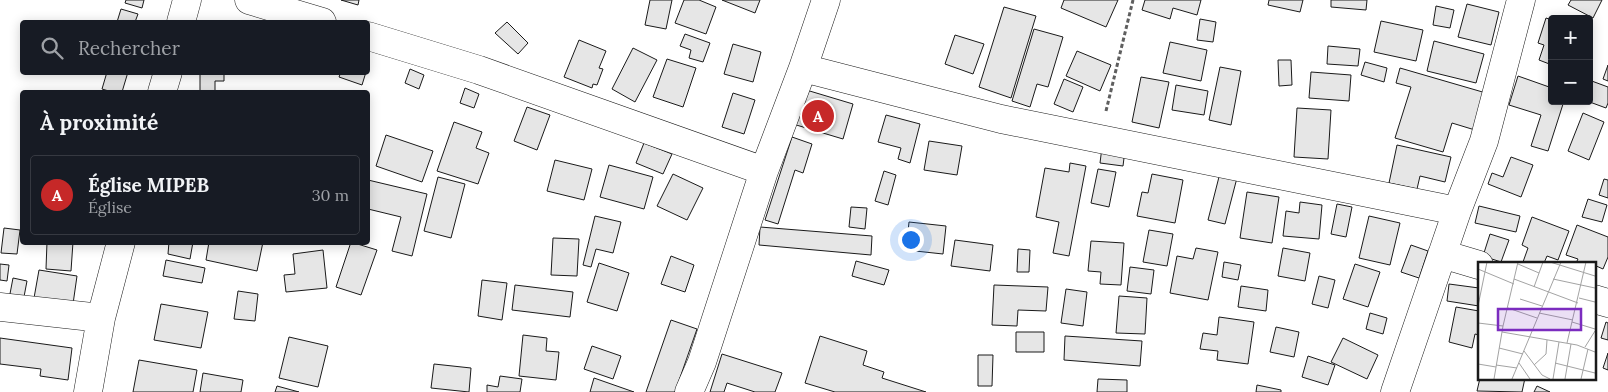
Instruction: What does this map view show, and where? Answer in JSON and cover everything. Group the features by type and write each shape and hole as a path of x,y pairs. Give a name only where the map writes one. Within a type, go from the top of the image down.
{"street":[{"path":"182,20 187,0"},
{"path":"249,0 315,20"},
{"path":"690,392 702,362 764,171 803,68 826,0"},
{"path":"1395,392 1457,211 1484,141 1521,0"},
{"path":"370,37 488,74 764,171"},
{"path":"803,68 1001,119 1457,211"},
{"path":"163,90 167,75"},
{"path":"88,392 101,318 120,245"},
{"path":"1442,254 1478,265"},
{"path":"0,307 101,318"}],"path":[{"path":"1100,139 1133,0"}],"building":[{"path":"126,0 144,0 142,8 125,3"},
{"path":"341,0 359,0 358,5"},
{"path":"650,0 672,0 666,29 645,25"},
{"path":"684,0 699,0 716,7 706,34 675,23"},
{"path":"722,0 760,0 755,13"},
{"path":"1064,0 1118,0 1106,27 1061,8"},
{"path":"1145,0 1201,0 1197,15 1173,8 1170,19 1142,10"},
{"path":"1269,0 1303,0 1300,12 1268,5"},
{"path":"1331,0 1367,0 1366,10 1331,7"},
{"path":"1571,0 1602,0 1593,18 1593,15 1587,15 1568,5"},
{"path":"1467,4 1499,12 1491,45 1458,37"},
{"path":"1436,6 1454,10 1450,28 1433,25"},
{"path":"1004,7 1036,16 1011,98 979,87"},
{"path":"121,9 138,14 136,20 118,20"},
{"path":"1546,18 1548,19 1548,63 1539,60 1544,45 1538,43"},
{"path":"1200,19 1216,22 1213,42 1197,40"},
{"path":"1381,21 1423,30 1416,61 1374,52"},
{"path":"507,22 528,43 518,54 495,33"},
{"path":"1034,29 1063,37 1048,87 1037,84 1030,107 1012,101"},
{"path":"685,34 710,43 703,62 689,58 691,50 680,46"},
{"path":"955,35 984,44 973,74 945,64"},
{"path":"579,40 606,51 599,68 603,69 597,85 593,84 592,88 564,77"},
{"path":"1434,41 1484,54 1476,83 1427,71"},
{"path":"1170,42 1207,50 1201,81 1163,73"},
{"path":"733,44 761,52 753,82 724,74"},
{"path":"1328,46 1360,49 1358,66 1327,64"},
{"path":"633,48 657,60 635,102 612,89"},
{"path":"1077,51 1111,65 1100,91 1066,76"},
{"path":"667,59 696,68 683,107 653,97"},
{"path":"1278,60 1291,60 1292,85 1279,86"},
{"path":"1365,62 1387,68 1384,82 1361,75"},
{"path":"1608,65 1608,81 1603,79"},
{"path":"1220,67 1241,71 1231,125 1209,120"},
{"path":"1400,68 1486,93 1475,130 1452,123 1443,152 1395,138 1411,87 1396,83"},
{"path":"410,69 424,75 419,89 405,83"},
{"path":"1311,72 1351,75 1349,101 1309,98"},
{"path":"106,75 127,75 123,90 102,89"},
{"path":"200,75 224,75 224,81 215,81 215,90 200,90"},
{"path":"340,75 365,75 362,85 339,77"},
{"path":"1518,76 1548,87 1548,105 1563,105 1548,151 1531,146 1541,115 1509,105"},
{"path":"1141,77 1169,82 1159,128 1132,122"},
{"path":"1064,79 1083,87 1073,112 1054,104"},
{"path":"1593,81 1608,87 1608,103 1606,108 1593,103"},
{"path":"1176,85 1208,91 1204,115 1172,110"},
{"path":"465,88 479,94 474,108 460,103"},
{"path":"803,89 853,104 843,139 793,124"},
{"path":"733,93 755,100 744,134 722,127"},
{"path":"527,107 550,115 537,150 514,141"},
{"path":"1297,108 1331,110 1328,159 1294,157"},
{"path":"1583,113 1604,122 1589,160 1568,151"},
{"path":"886,115 920,124 910,163 898,159 901,148 878,142"},
{"path":"454,122 482,132 476,148 489,153 478,184 437,171"},
{"path":"386,135 433,151 422,182 376,166"},
{"path":"792,137 812,144 803,173 795,170 778,224 765,220"},
{"path":"929,141 962,146 957,175 924,170"},
{"path":"644,143 672,154 663,174 636,163"},
{"path":"1397,145 1451,157 1445,182 1420,176 1417,189 1389,183"},
{"path":"1102,147 1125,150 1123,166 1100,163"},
{"path":"1511,157 1533,165 1521,197 1488,184 1492,173 1503,177"},
{"path":"555,160 592,169 584,200 547,191"},
{"path":"1070,163 1086,166 1069,256 1053,253 1059,222 1036,217 1045,168 1069,172"},
{"path":"609,165 653,177 644,209 600,197"},
{"path":"1098,169 1116,172 1109,207 1091,203"},
{"path":"1221,169 1238,174 1225,224 1208,220"},
{"path":"884,171 896,175 888,205 875,201"},
{"path":"673,174 703,188 687,220 657,206"},
{"path":"1152,174 1183,180 1175,223 1137,216 1142,192 1148,193"},
{"path":"438,177 465,184 451,238 424,231"},
{"path":"1604,179 1608,180 1608,198 1599,195"},
{"path":"370,180 427,194 412,256 392,251 401,217 370,209"},
{"path":"1247,192 1279,197 1272,243 1240,238"},
{"path":"1588,199 1607,205 1602,222 1582,217"},
{"path":"1300,202 1322,205 1319,239 1283,236 1286,211 1299,213"},
{"path":"1337,204 1352,207 1346,237 1331,234"},
{"path":"1479,206 1520,216 1516,232 1475,223"},
{"path":"851,207 867,208 865,229 849,227"},
{"path":"595,216 621,222 613,253 596,249 591,267 583,265"},
{"path":"1369,216 1400,223 1390,265 1359,258"},
{"path":"1532,217 1569,231 1558,260 1547,256 1544,262 1523,262 1528,248 1522,245"},
{"path":"909,222 946,226 943,254 906,250"},
{"path":"1577,225 1608,237 1608,257 1603,269 1596,266 1596,262 1576,262 1578,259 1566,255"},
{"path":"760,227 872,236 871,255 759,245"},
{"path":"4,228 20,230 17,254 1,253"},
{"path":"1149,230 1173,234 1167,266 1143,262"},
{"path":"1490,234 1509,240 1501,262 1483,256"},
{"path":"553,238 579,239 577,276 551,275"},
{"path":"955,240 993,245 990,271 951,266"},
{"path":"1091,241 1124,243 1121,285 1100,284 1101,272 1088,271"},
{"path":"47,245 73,245 71,271 46,269"},
{"path":"169,245 192,245 190,259 168,254"},
{"path":"208,245 262,245 257,271 206,260"},
{"path":"350,245 361,245 377,250 361,295 336,287"},
{"path":"1411,245 1428,251 1419,278 1401,272"},
{"path":"1196,248 1218,252 1208,300 1170,293 1177,256 1193,259"},
{"path":"1283,248 1310,253 1305,281 1278,276"},
{"path":"1018,249 1030,250 1029,272 1017,272"},
{"path":"323,250 327,288 286,292 284,275 295,274 293,254"},
{"path":"671,256 694,265 685,292 661,284"},
{"path":"166,260 205,268 202,283 163,276"},
{"path":"856,261 889,270 884,285 852,276"},
{"path":"1224,262 1241,265 1238,280 1222,277"},
{"path":"599,263 629,273 617,311 587,302"},
{"path":"0,264 9,265 7,281 0,280"},
{"path":"1355,264 1380,272 1368,307 1343,299"},
{"path":"1130,267 1154,270 1151,294 1127,291"},
{"path":"39,270 77,276 73,304 34,298"},
{"path":"1319,276 1335,280 1328,308 1312,304"},
{"path":"13,278 27,281 23,302 9,299"},
{"path":"482,280 507,283 502,320 478,316"},
{"path":"1449,284 1478,288 1478,306 1447,301"},
{"path":"515,285 573,292 570,317 512,310"},
{"path":"994,285 1048,287 1046,311 1018,310 1017,326 992,325"},
{"path":"1241,286 1268,290 1266,311 1238,307"},
{"path":"1066,289 1087,292 1083,326 1061,323"},
{"path":"238,291 258,294 255,321 234,319"},
{"path":"1119,296 1147,298 1145,334 1116,333"},
{"path":"161,304 208,312 201,348 154,340"},
{"path":"1456,307 1478,311 1478,335 1475,334 1472,348 1449,342"},
{"path":"1370,313 1387,318 1383,334 1366,329"},
{"path":"1219,317 1254,322 1248,364 1217,360 1218,351 1200,349 1203,333 1217,335"},
{"path":"671,320 697,329 675,392 646,392"},
{"path":"1606,322 1608,323 1608,340 1601,338"},
{"path":"1276,327 1299,332 1294,357 1270,352"},
{"path":"1016,332 1044,332 1044,352 1016,352"},
{"path":"523,335 547,338 546,351 559,352 556,380 519,376"},
{"path":"820,336 867,351 863,365 884,372 882,378 926,392 835,392 805,383"},
{"path":"1065,336 1142,341 1140,366 1064,360"},
{"path":"289,337 328,346 318,387 279,378"},
{"path":"0,338 72,348 68,380 40,376 41,369 0,364"},
{"path":"1343,338 1378,355 1367,379 1331,362"},
{"path":"592,346 621,356 613,379 584,369"},
{"path":"1608,353 1608,370 1603,368"},
{"path":"722,354 782,373 775,392 755,392 727,383 724,392 710,392"},
{"path":"978,355 993,355 992,386 978,386"},
{"path":"1308,356 1335,365 1328,385 1302,377"},
{"path":"139,360 197,370 193,392 133,392"},
{"path":"434,364 471,368 469,392 431,388"},
{"path":"203,373 243,380 241,392 200,392"},
{"path":"500,376 522,379 520,392 487,392 487,385 498,387"},
{"path":"594,378 634,392 590,392"},
{"path":"1098,379 1127,380 1127,392 1097,392"},
{"path":"1480,380 1525,380 1522,392 1477,391"},
{"path":"1257,385 1281,390 1281,392 1256,392"},
{"path":"277,386 299,392 275,392"},
{"path":"1537,386 1550,392 1534,392"}],"place":[{"name":"Église MIPEB","path":"818,116"}]}
